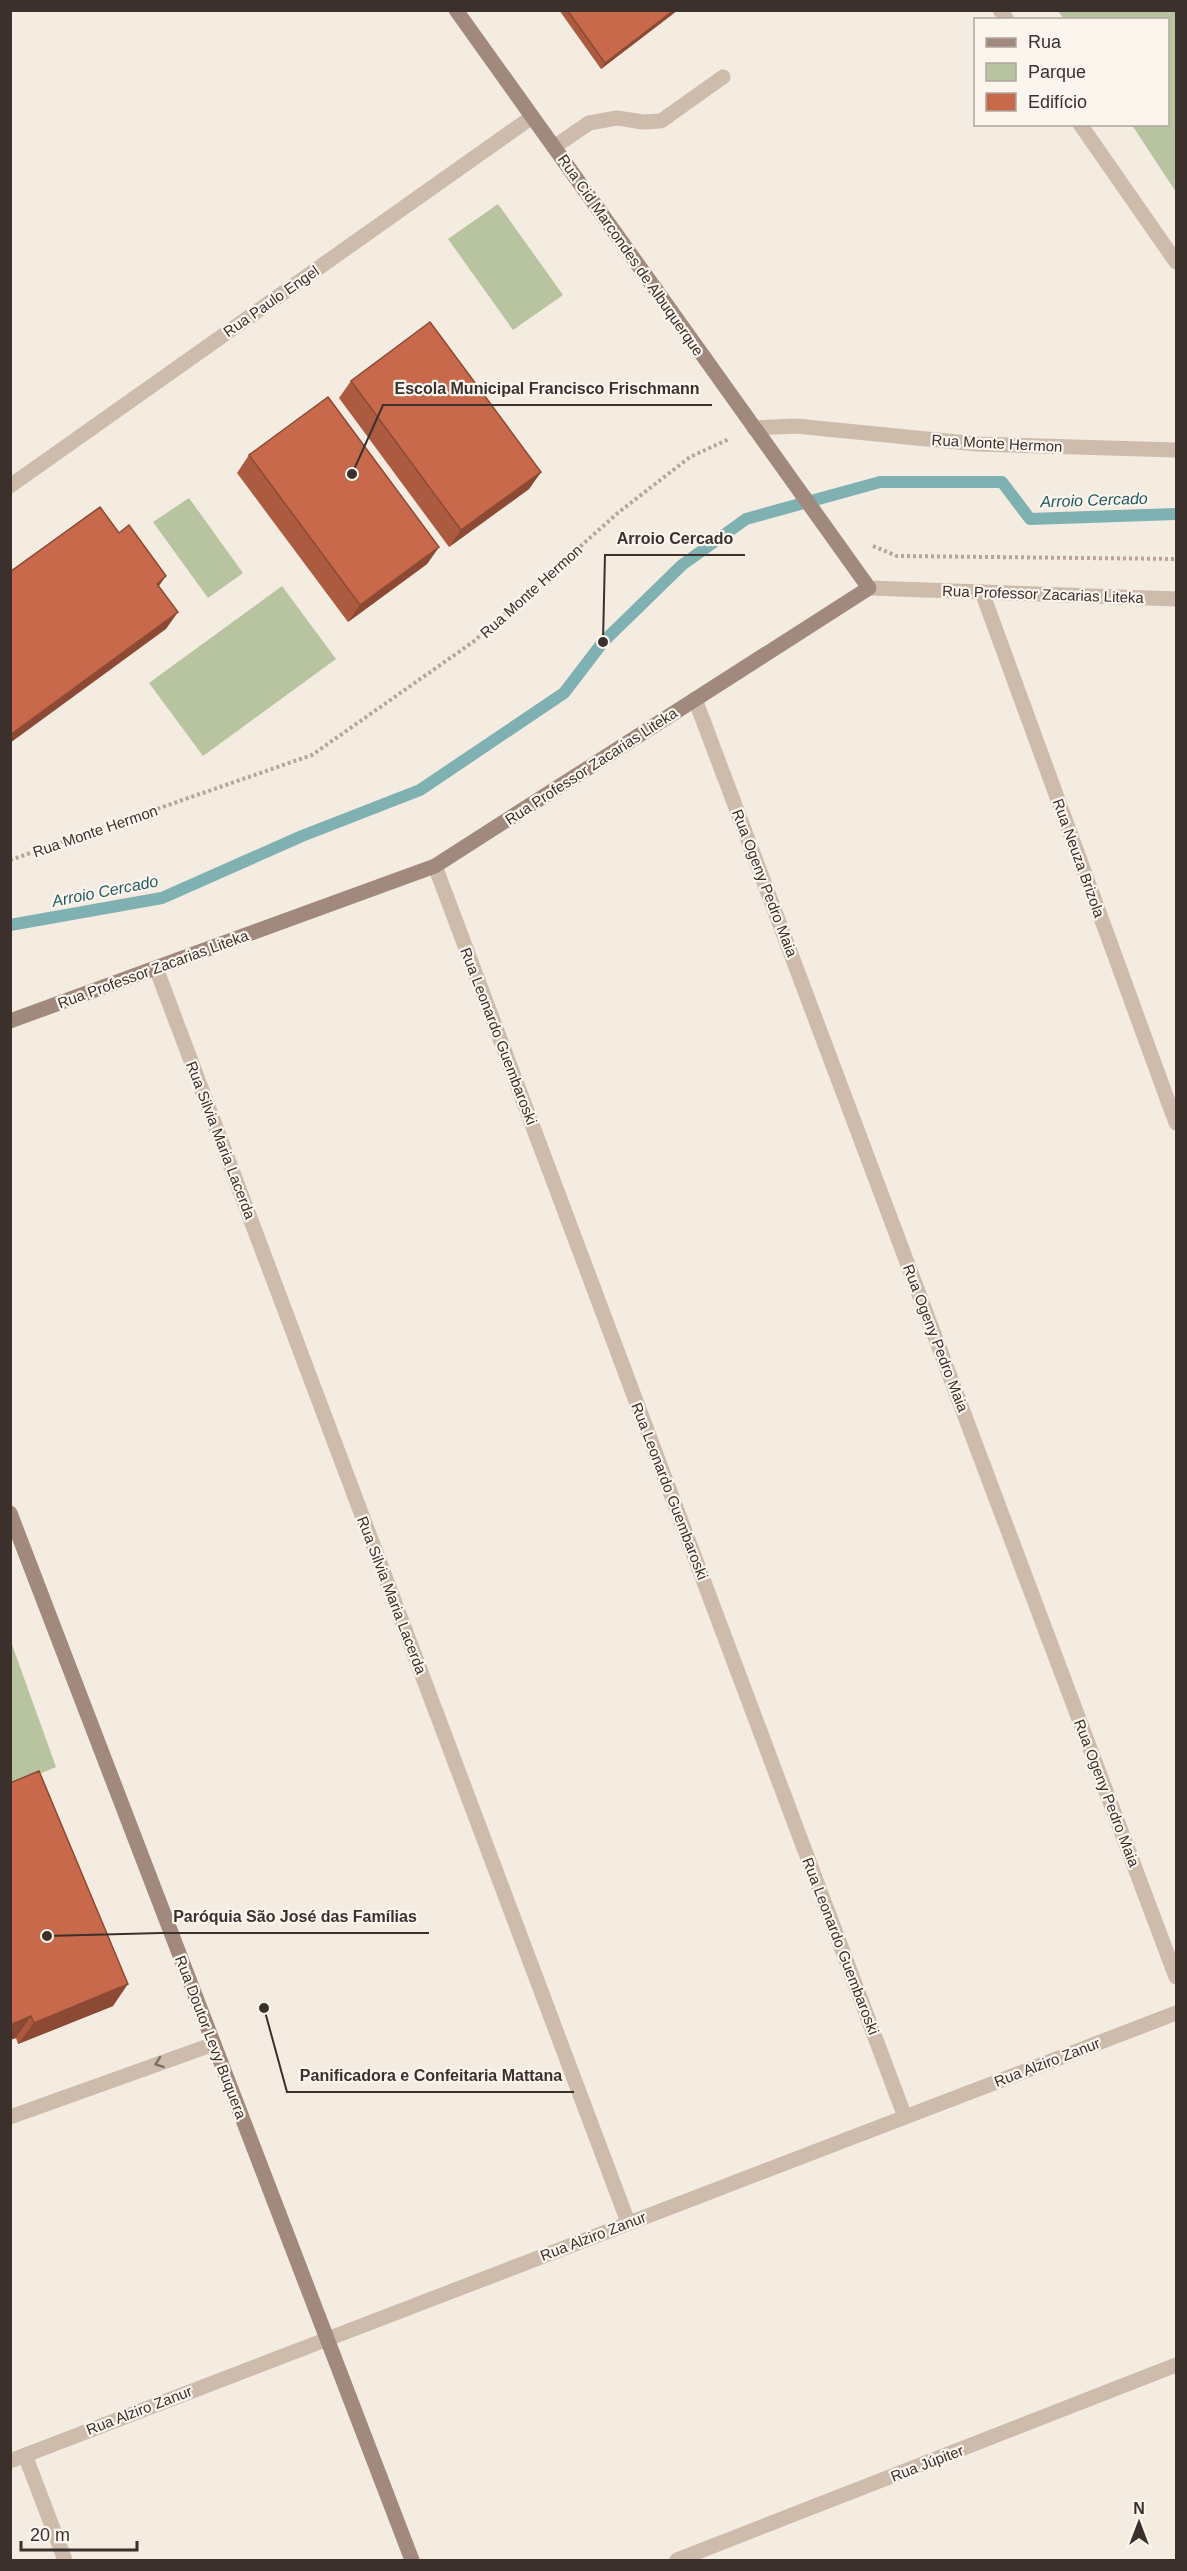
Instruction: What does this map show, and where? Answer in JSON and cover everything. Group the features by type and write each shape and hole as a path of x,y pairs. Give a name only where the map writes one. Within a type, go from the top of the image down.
{"street":[{"name":"Rua Cid Marcondes de Albuquerque","path":"456,10 869,588"},
{"path":"554,147 590,123 617,118 643,122 661,121 723,77"},
{"name":"Rua Paulo Engel","path":"10,486 532,117"},
{"path":"1081,126 1176,262"},
{"name":"Rua Monte Hermon","path":"754,428 796,426 977,444 1176,450"},
{"name":"Rua Professor Zacarias Liteka","path":"10,1021 435,866 869,588 1176,599"},
{"name":"Rua Neuza Brizola","path":"982,592 1176,1123"},
{"name":"Rua Ogeny Pedro Maia","path":"695,699 1176,1977"},
{"name":"Rua Leonardo Guembaroski","path":"435,866 905,2117"},
{"name":"Rua Silvia Maria Lacerda","path":"156,968 628,2222"},
{"name":"Rua Doutor Levy Buquera","path":"10,1513 412,2560"},
{"name":"Rua Alziro Zanur","path":"18,2458 326,2337 1176,2013"},
{"path":"10,2117 214,2044"},
{"name":"Rua Júpiter","path":"677,2560 1176,2365"},
{"path":"18,2458 65,2560"}],"path":[{"name":"Rua Monte Hermon","path":"10,861 312,755 473,642 619,512 690,457 754,428"},
{"path":"867,543 897,556 1046,560 1176,559"}],"green space":[{"path":"1058,11 1176,11 1176,192 1133,126 1169,126 1169,18 1063,18"},
{"path":"498,204 563,295 513,330 448,239"},
{"path":"189,498 243,573 208,598 153,522"},
{"path":"282,586 336,659 203,756 149,683"},
{"path":"10,1639 56,1767 11,1786 10,1786"}],"building":[{"path":"567,10 674,10 605,63"},
{"path":"430,322 541,472 461,530 351,381"},
{"path":"328,397 439,547 360,605 249,455"},
{"path":"100,507 119,533 129,525 166,576 157,584 178,612 10,735 10,572"},
{"path":"39,1771 128,1984 34,2023 31,2016 10,2025 10,1783"}],"waterway":[{"name":"Arroio Cercado","path":"10,925 162,898 302,836 420,790 564,693 603,642 682,565 746,519 880,482 1002,482 1030,519 1176,514"}],"place":[{"name":"Escola Municipal Francisco Frischmann","path":"352,474"},
{"name":"Arroio Cercado","path":"603,642"},
{"name":"Paróquia São José das Famílias","path":"47,1936"},
{"name":"Panificadora e Confeitaria Mattana","path":"264,2008"}]}
